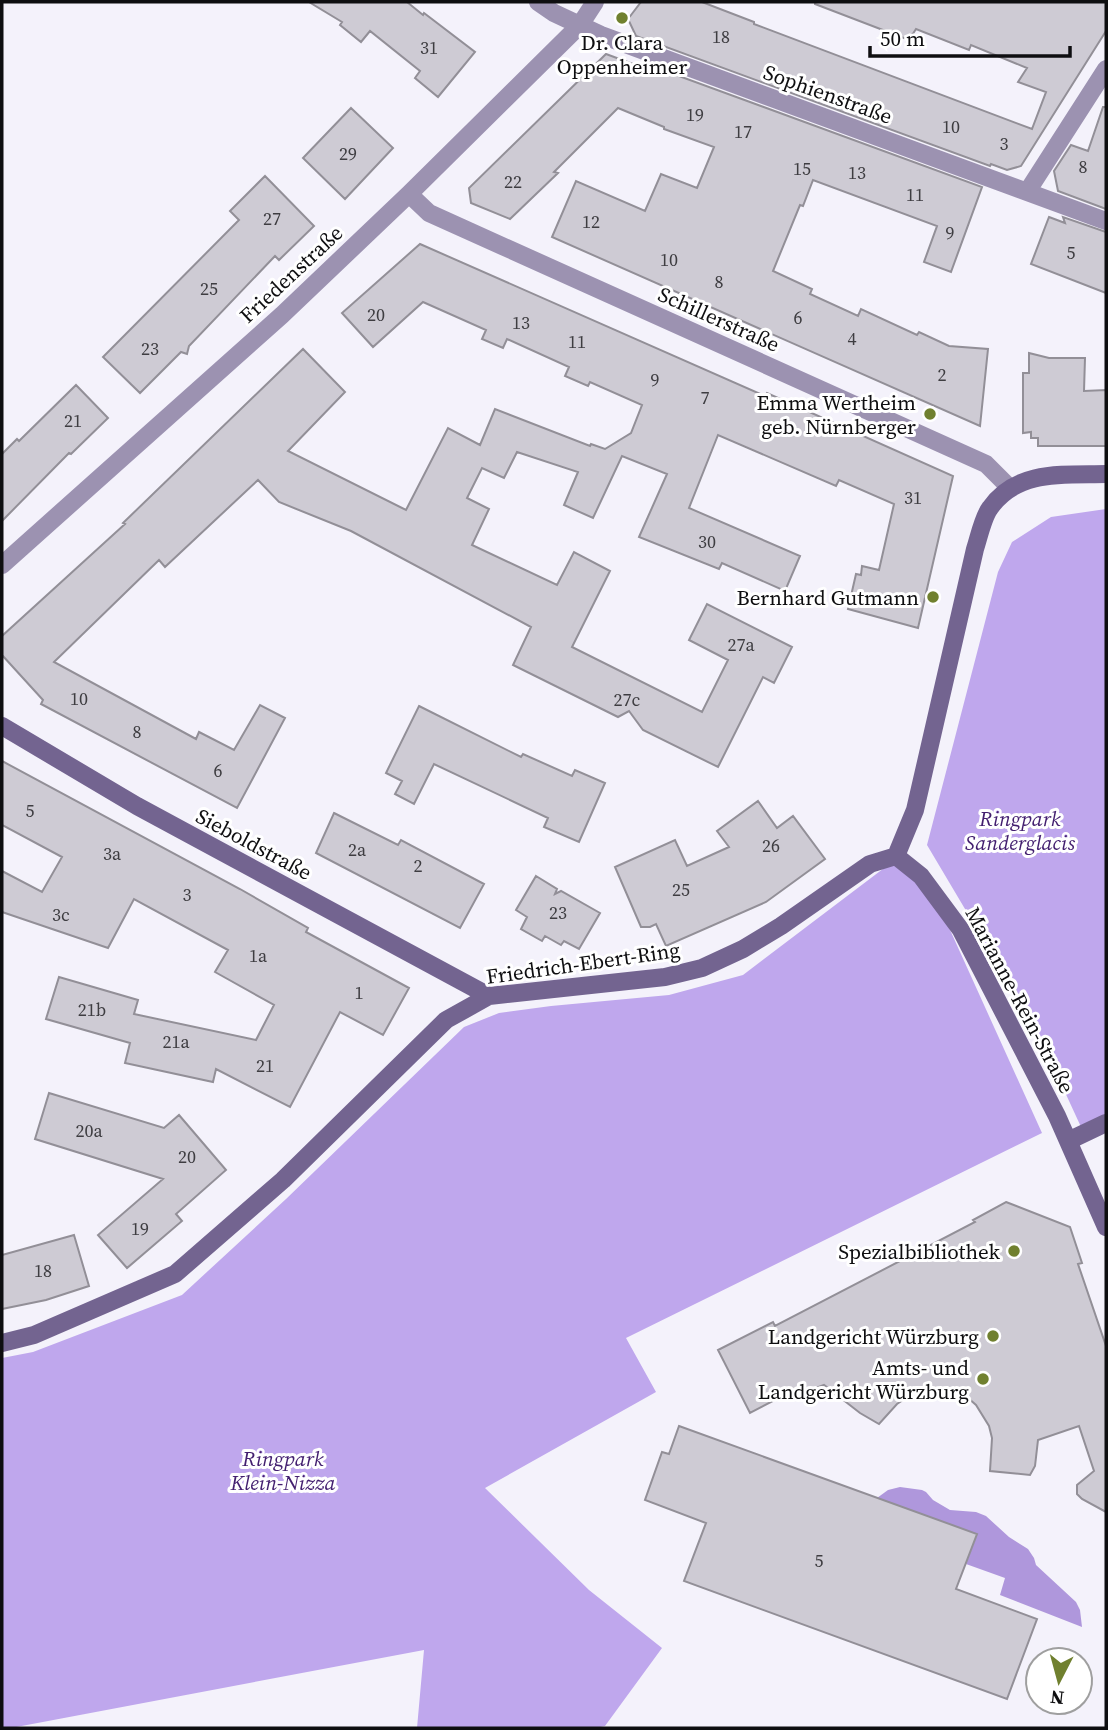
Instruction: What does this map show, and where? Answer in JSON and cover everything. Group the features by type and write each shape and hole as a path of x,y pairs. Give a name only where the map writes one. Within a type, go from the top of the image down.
{"main road":[{"path":"896,856 915,810 975,549 988,509 1009,488 1040,476 1106,474"},
{"name":"Sieboldstraße","path":"2,726 137,806 489,996"},
{"name":"Friedrich-Ebert-Ring","path":"2,1343 34,1335 175,1274 283,1180 446,1020 489,996 665,977 702,968 743,949 781,926 870,864 896,856"},
{"name":"Marianne-Rein-Straße","path":"896,856 921,876 961,930 1057,1116 1106,1227"},
{"path":"1068,1141 1106,1123"}],"street":[{"name":"Sophienstraße","path":"538,2 554,13 601,35 1106,221"},
{"name":"Friedenstraße","path":"2,565 282,315 580,26 596,2"},
{"path":"1027,192 1106,69"},
{"name":"Schillerstraße","path":"409,194 429,213 986,464 1009,488"}],"green space":[{"name":"Ringpark Sanderglacis","path":"1106,509 1106,1129 1087,1140 1035,1027 927,845 998,572 1012,542 1051,517"},
{"name":"Ringpark Klein-Nizza","path":"900,856 922,868 1042,1133 626,1338 656,1392 485,1488 589,1590 662,1648 605,1726 417,1728 424,1650 2,1728 2,1358 33,1352 182,1295 464,1027 499,1013 669,995 743,975"}],"shaded area":[{"path":"900,1487 922,1490 950,1510 976,1512 986,1516 1009,1537 1028,1549 1036,1565 1076,1602 1082,1627 1000,1595 1005,1578 966,1564 977,1535 877,1498 888,1490"}],"building":[{"path":"309,2 407,2 475,52 438,97 415,78 420,71 370,31 361,42 340,25 342,22"},
{"path":"641,2 702,2 1032,129 1046,92 1018,82 1027,68 971,45 969,50 916,29 909,40 815,2 1106,2 1106,31 1021,166 1007,170 636,36 628,19"},
{"path":"606,54 652,71 649,65 982,187 951,272 924,262 937,226 813,180 773,271 812,289 810,294 858,316 861,309 917,335 919,332 949,346 988,349 980,426 552,237 576,181 645,211 661,174 697,188 714,147 664,129 618,108 554,172 558,173 510,219 471,203 469,188"},
{"path":"1103,107 1106,107 1106,209 1058,191 1054,171 1071,145 1088,151"},
{"path":"351,108 393,148 345,199 303,158"},
{"path":"265,176 314,226 279,260 275,256 189,346 187,354 181,352 140,393 103,357 239,220 230,211"},
{"path":"1049,217 1065,223 1063,217 1106,232 1106,293 1031,264"},
{"path":"420,244 953,476 918,628 848,609 856,574 861,575 862,566 879,570 894,504 839,480 836,486 718,435 689,508 800,556 785,591 722,563 719,569 639,537 667,474 622,456 593,518 564,505 578,472 517,452 504,478 482,468 467,498 489,509 472,545 557,585 574,552 610,571 572,647 702,712 728,660 689,640 707,604 792,647 774,683 763,677 718,767 643,730 629,711 618,717 513,665 531,627 351,531 279,502 258,480 165,567 159,560 54,662 196,739 199,732 234,750 260,705 285,718 237,808 41,704 43,700 2,655 2,636 125,524 123,523 303,349 345,392 288,451 406,510 448,428 480,445 495,409 590,446 591,444 605,449 631,433 642,405 590,382 588,386 565,376 569,367 507,339 503,348 482,339 486,330 423,302 373,347 342,313"},
{"path":"1029,353 1049,358 1085,358 1084,391 1106,390 1106,446 1038,446 1038,438 1031,438 1031,432 1023,433 1023,373 1029,373"},
{"path":"76,385 108,418 2,521 2,454"},
{"path":"419,706 521,757 523,754 572,776 575,770 605,783 579,842 544,827 548,818 434,764 414,804 395,794 402,781 386,773"},
{"path":"2,761 240,889 308,928 306,932 409,988 383,1035 340,1012 290,1107 216,1069 213,1082 125,1063 130,1043 46,1019 59,977 138,1000 134,1014 256,1040 274,1005 215,972 228,950 134,899 108,948 2,912 2,871 42,892 62,857 2,825"},
{"path":"758,801 777,828 793,816 825,859 766,902 666,946 656,924 641,927 615,867 675,840 687,866 729,847 717,831"},
{"path":"334,813 398,845 401,840 484,884 460,928 316,853"},
{"path":"536,876 557,889 555,894 561,891 600,913 579,949 564,941 561,945 545,936 542,941 521,929 527,917 516,910"},
{"path":"49,1093 164,1128 179,1115 226,1170 176,1214 182,1221 127,1268 98,1235 163,1179 35,1139"},
{"name":"Amts- und Landgericht Würzburg","path":"1006,1202 1070,1227 1082,1263 1078,1264 1106,1346 1106,1512 1077,1494 1077,1485 1094,1471 1079,1426 1038,1440 1035,1466 1030,1475 990,1471 992,1438 989,1426 976,1405 957,1392 928,1388 914,1393 897,1404 879,1424 824,1385 808,1391 794,1390 750,1413 718,1350 773,1322 775,1326 975,1222 973,1220"},
{"path":"74,1235 89,1286 46,1300 2,1309 2,1255"},
{"path":"679,1426 977,1534 956,1589 1037,1619 1027,1646 1024,1646 1024,1654 1007,1699 684,1581 706,1523 645,1500 662,1452 669,1454"}],"place":[{"name":"Dr. Clara Oppenheimer","path":"622,18"},
{"name":"Emma Wertheim geb. Nürnberger","path":"930,414"},
{"name":"Bernhard Gutmann","path":"933,597"},
{"name":"Spezialbibliothek","path":"1014,1251"},
{"name":"Landgericht Würzburg","path":"993,1336"},
{"name":"Amts- und Landgericht Würzburg","path":"983,1379"}]}
